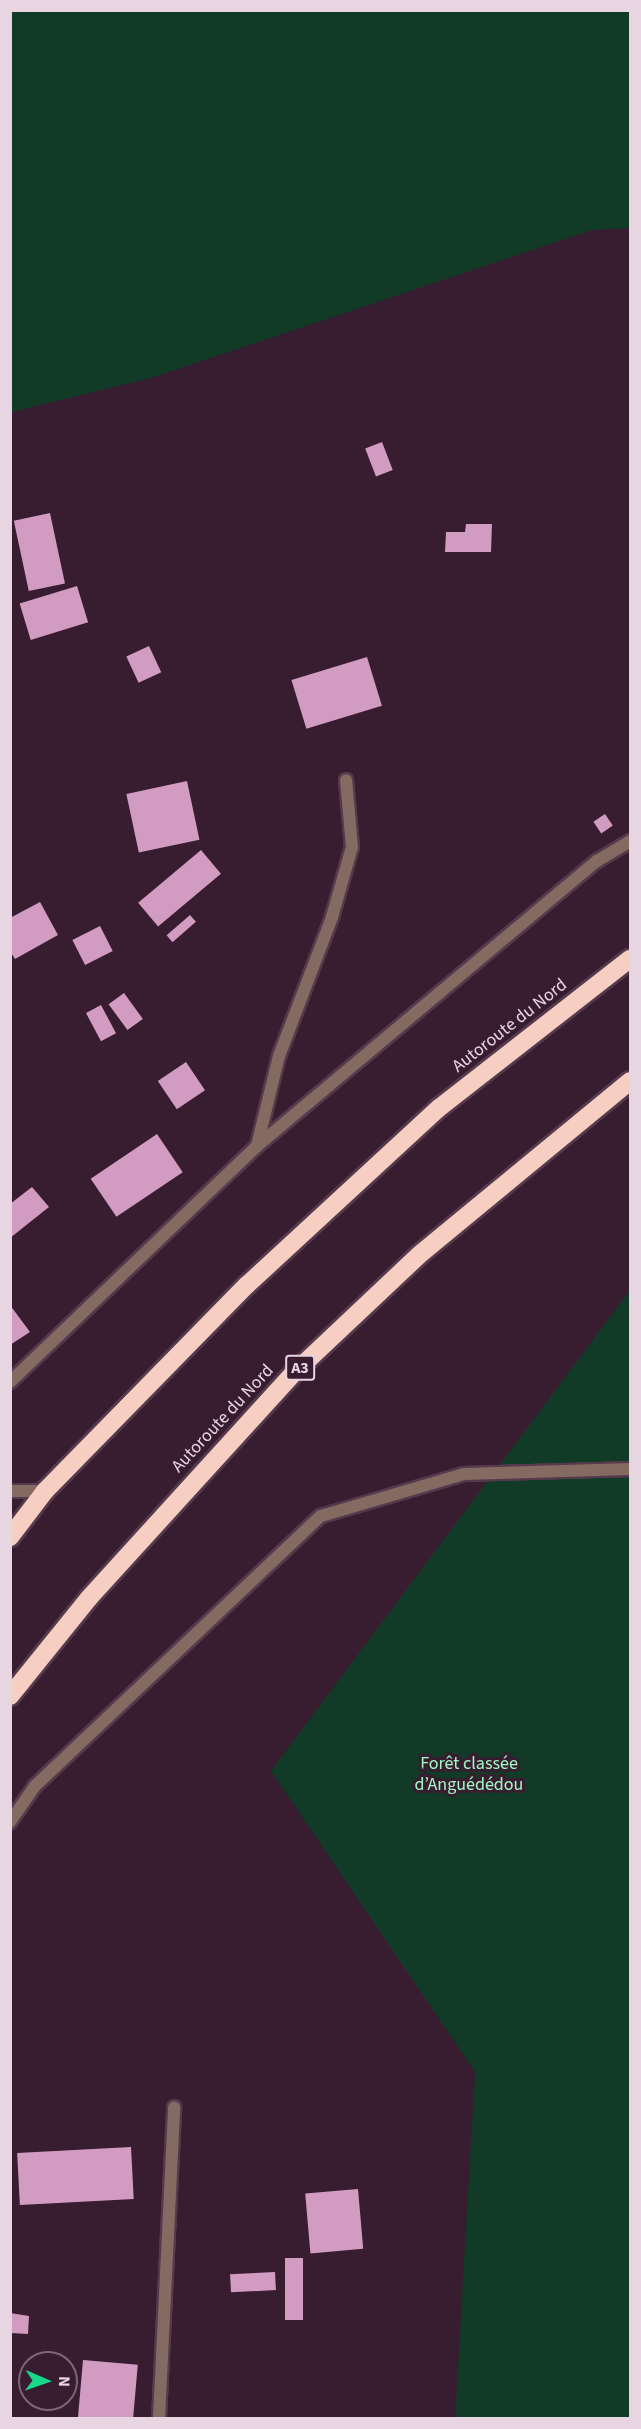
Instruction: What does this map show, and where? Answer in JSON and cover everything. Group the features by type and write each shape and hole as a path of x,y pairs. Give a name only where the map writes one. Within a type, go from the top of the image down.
{"highway":[{"name":"Autoroute du Nord","path":"10,1536 45,1491 247,1285 439,1108 630,959"},
{"name":"Autoroute du Nord","path":"10,1696 89,1598 295,1372 419,1255 630,1081"}],"street":[{"path":"257,1146 279,1056 332,917 352,847 346,780"},
{"path":"10,1382 257,1146 597,861 630,841"},
{"path":"10,1822 35,1786 321,1516 464,1474 630,1469"},
{"path":"10,1491 45,1491"},
{"path":"159,2418 174,2107"}],"green space":[{"path":"10,11 630,11 630,228 592,230 151,378 11,412"},
{"name":"Forêt classée d’Anguédédou","path":"630,1290 630,2418 455,2418 475,2072 271,1771"}],"building":[{"path":"382,442 393,470 376,476 365,448"},
{"path":"50,513 65,583 29,591 14,521"},
{"path":"466,524 492,524 491,552 445,552 446,532 465,532"},
{"path":"77,586 88,622 31,640 20,604"},
{"path":"149,646 161,672 139,683 126,657"},
{"path":"367,657 382,706 306,729 291,680"},
{"path":"187,781 199,840 139,853 126,794"},
{"path":"605,814 613,826 601,833 593,822"},
{"path":"201,850 221,874 158,926 138,903"},
{"path":"40,902 58,935 15,959 10,951 10,918"},
{"path":"190,915 196,922 173,942 167,935"},
{"path":"100,926 113,951 85,965 72,940"},
{"path":"124,993 143,1019 127,1030 109,1004"},
{"path":"101,1005 116,1033 101,1041 86,1013"},
{"path":"186,1062 205,1090 177,1109 158,1081"},
{"path":"157,1134 183,1172 116,1217 91,1179"},
{"path":"32,1187 49,1207 10,1238 10,1204"},
{"path":"10,1305 30,1332 10,1345"},
{"path":"131,2147 134,2199 20,2205 17,2153"},
{"path":"358,2189 363,2249 310,2253 305,2194"},
{"path":"285,2258 303,2258 303,2320 285,2320"},
{"path":"275,2272 276,2290 231,2292 230,2274"},
{"path":"10,2313 29,2316 28,2334 10,2333"},
{"path":"83,2360 138,2365 133,2418 78,2418"}]}
